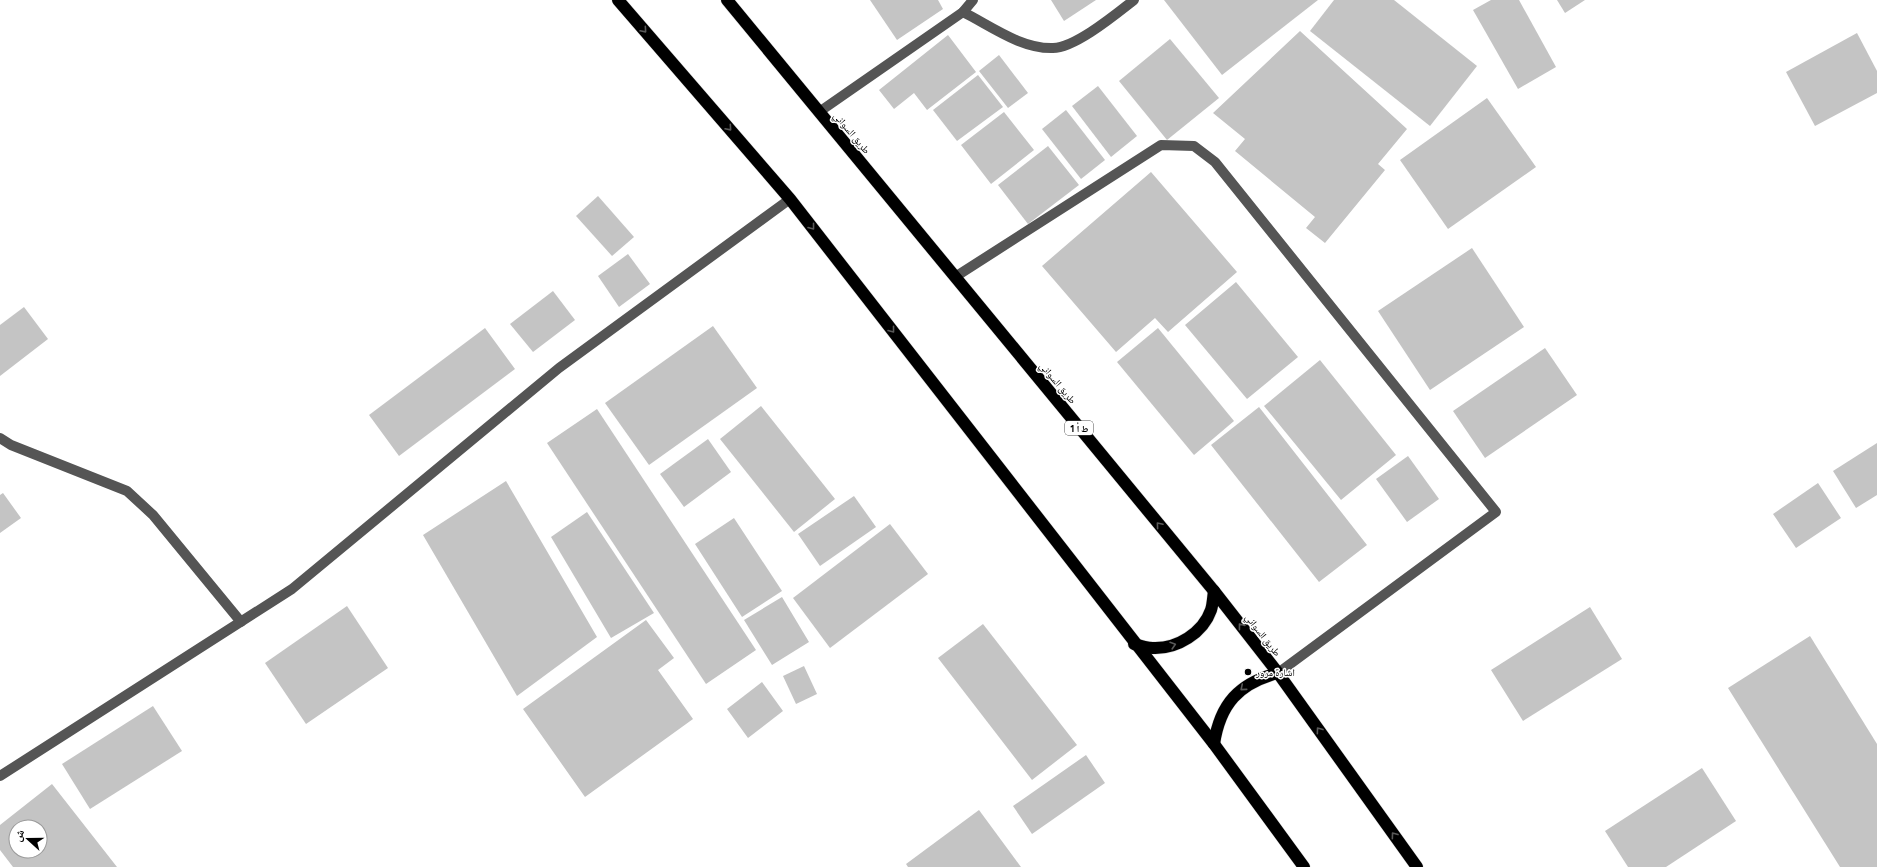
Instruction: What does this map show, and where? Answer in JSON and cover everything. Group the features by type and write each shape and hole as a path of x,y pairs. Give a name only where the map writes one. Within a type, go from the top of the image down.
{"highway":[{"path":"618,0 790,199 1134,644 1214,744 1304,867"},
{"name":"طريق السواني","path":"727,0 1214,591 1278,672 1417,867"},
{"path":"1134,644 1152,648 1171,647 1188,639 1202,626 1211,610 1214,591"},
{"path":"1214,744 1216,727 1223,711 1233,697 1246,685 1261,677 1278,672"}],"street":[{"path":"819,112 963,12 973,0"},
{"path":"963,12 1018,41 1029,45 1054,49 1075,41 1104,24 1134,0"},
{"path":"955,277 1161,145 1194,146 1215,162 1496,512 1278,672"},
{"path":"0,776 292,589 559,368 790,199"},
{"path":"0,438 11,445 127,491 153,515 241,622"}],"building":[{"path":"870,0 938,0 943,9 897,40"},
{"path":"1051,0 1096,0 1064,21"},
{"path":"1164,0 1318,0 1222,75"},
{"path":"1334,0 1394,0 1477,66 1430,126 1310,31"},
{"path":"1491,0 1519,0 1556,67 1518,89 1473,10"},
{"path":"1557,0 1585,0 1565,13"},
{"path":"1300,31 1407,129 1378,164 1385,170 1325,243 1306,228 1315,217 1235,151 1245,139 1213,113"},
{"path":"1857,33 1877,71 1877,93 1815,126 1786,72"},
{"path":"948,35 976,72 927,110 914,93 894,109 879,90"},
{"path":"1170,39 1219,98 1167,140 1119,81"},
{"path":"999,55 1028,93 1008,108 979,71"},
{"path":"978,75 1003,107 957,141 933,110"},
{"path":"1098,86 1137,136 1111,157 1072,106"},
{"path":"1487,98 1536,167 1448,229 1400,160"},
{"path":"1066,110 1105,160 1081,179 1042,129"},
{"path":"1004,112 1034,150 991,184 961,145"},
{"path":"1048,146 1079,185 1028,224 998,185"},
{"path":"1151,172 1237,272 1168,332 1155,318 1116,352 1042,266"},
{"path":"598,196 634,237 612,256 576,216"},
{"path":"1472,248 1524,327 1430,390 1378,311"},
{"path":"628,254 650,284 619,307 598,276"},
{"path":"1236,282 1298,357 1247,399 1185,325"},
{"path":"553,291 575,320 533,352 510,324"},
{"path":"24,307 48,339 0,376 0,325"},
{"path":"713,326 757,388 649,465 605,403"},
{"path":"485,328 515,369 399,456 369,415"},
{"path":"1158,328 1234,421 1194,455 1117,362"},
{"path":"1545,348 1577,395 1485,458 1453,411"},
{"path":"1320,360 1396,455 1341,500 1264,406"},
{"path":"761,406 835,499 794,532 720,439"},
{"path":"1259,407 1367,545 1319,582 1211,445"},
{"path":"597,409 756,650 706,684 547,443"},
{"path":"708,439 731,472 684,507 660,474"},
{"path":"1877,443 1877,495 1856,508 1833,471"},
{"path":"1408,456 1439,499 1407,522 1376,479"},
{"path":"506,481 597,637 517,696 423,535"},
{"path":"1818,483 1841,518 1796,548 1773,514"},
{"path":"3,493 21,518 0,533 0,495"},
{"path":"854,496 876,527 820,566 798,534"},
{"path":"587,512 654,613 611,638 551,537"},
{"path":"734,518 782,591 742,617 695,544"},
{"path":"890,524 928,574 830,648 793,598"},
{"path":"782,597 809,642 772,665 744,620"},
{"path":"347,606 388,668 306,724 265,663"},
{"path":"1590,607 1622,659 1523,721 1491,670"},
{"path":"646,620 674,658 658,670 693,719 585,797 523,709"},
{"path":"983,624 1077,745 1032,780 938,658"},
{"path":"1810,636 1877,744 1877,867 1840,867 1728,688"},
{"path":"804,666 817,694 796,704 783,676"},
{"path":"762,682 783,711 748,738 727,709"},
{"path":"153,706 182,751 90,809 62,764"},
{"path":"1086,755 1105,783 1032,834 1013,806"},
{"path":"1702,768 1736,821 1666,867 1628,867 1605,831"},
{"path":"52,784 117,867 13,867 0,850 0,825"},
{"path":"979,810 1021,867 908,867 906,864"}],"place":[{"name":"اشارة مرور","path":"1248,672"}]}
